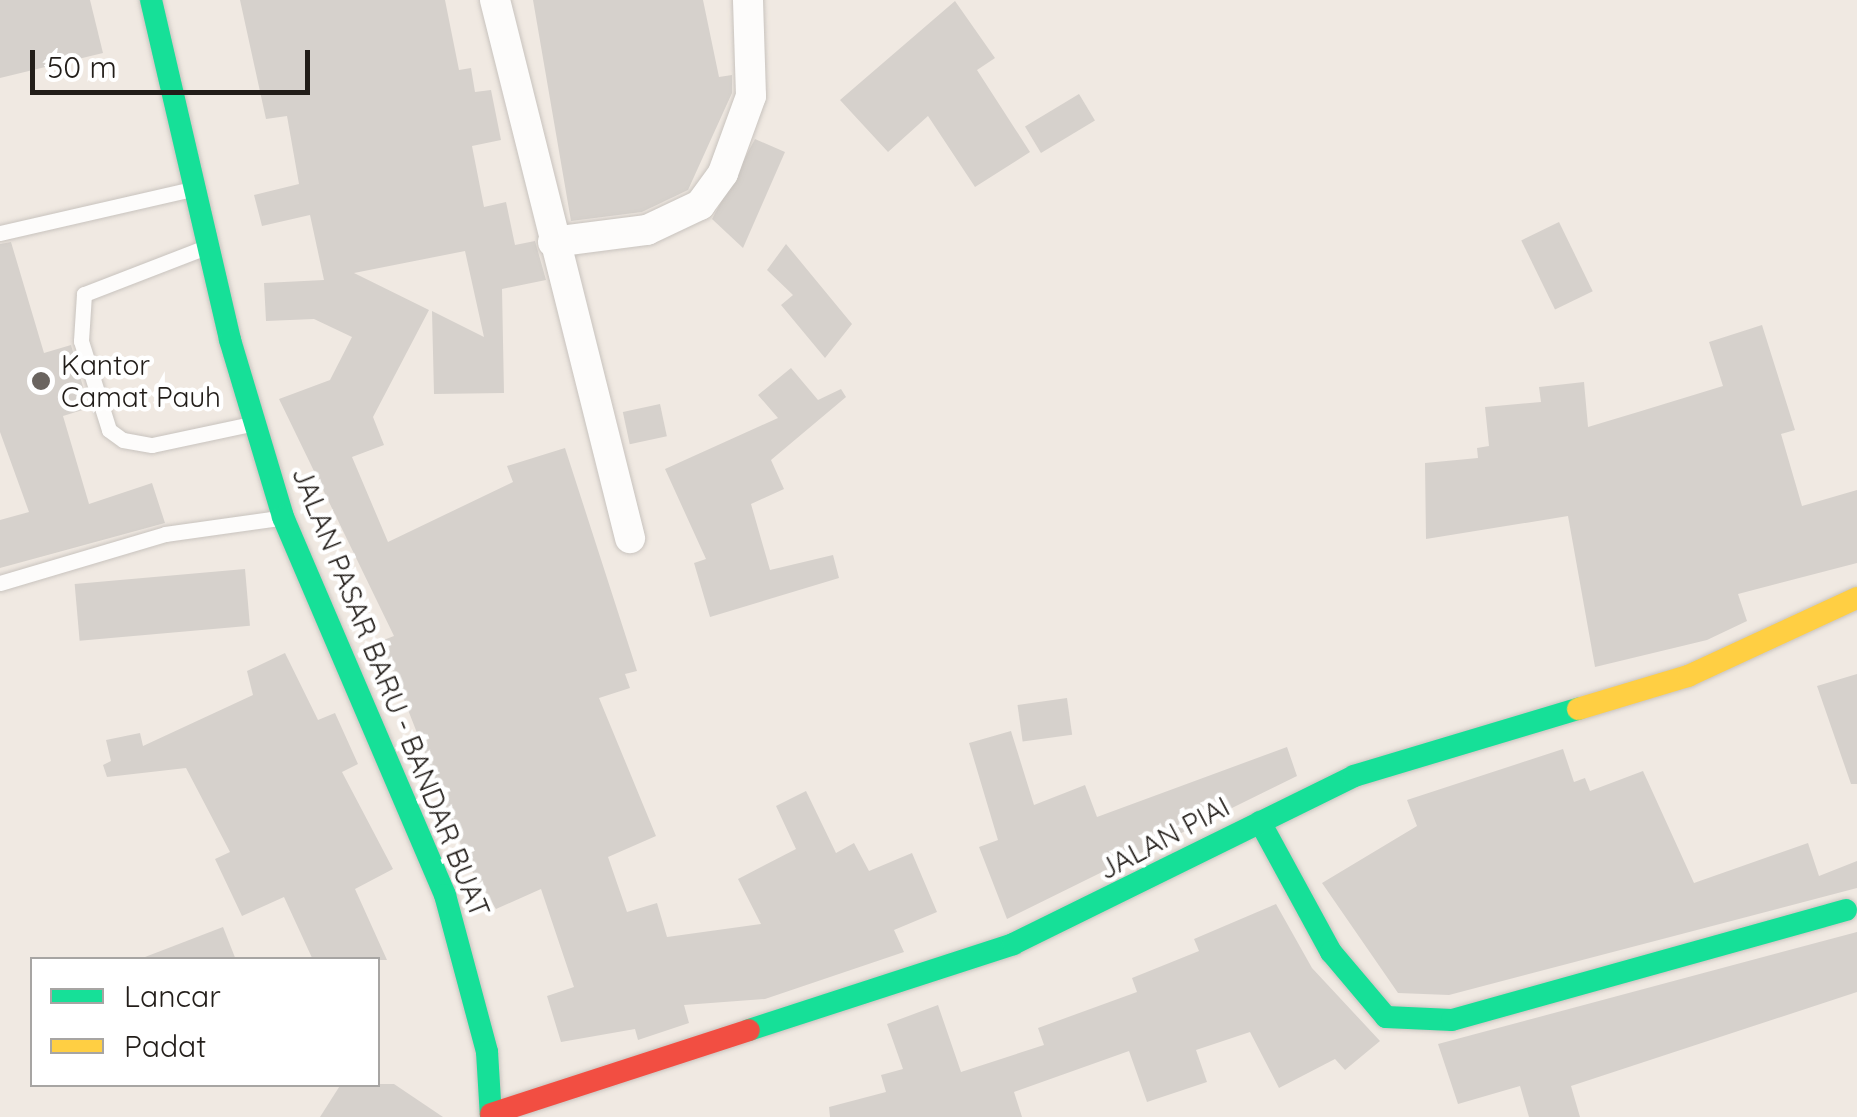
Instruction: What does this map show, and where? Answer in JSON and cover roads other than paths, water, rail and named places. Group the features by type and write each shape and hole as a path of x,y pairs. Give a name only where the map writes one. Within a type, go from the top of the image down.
{"street":[{"name":"JALAN PASAR BARU - BANDAR BUAT","path":"151,0 206,247 283,517 445,896 487,1052 491,1115"},
{"path":"495,0 630,538"},
{"path":"553,242 647,230 700,205 724,173 751,96 748,0"},
{"name":"JALAN PIAI","path":"491,1115 997,950 1354,776 1688,676 1857,598"},
{"path":"1260,822 1331,952 1386,1017 1452,1020 1846,910"}],"lane":[{"path":"0,233 192,189"},
{"path":"206,247 84,294 75,317 81,341 109,430 123,440 152,445 255,423"},
{"path":"0,583 165,534 283,517"}],"place":[{"name":"Kantor Camat Pauh","path":"41,381"}]}
